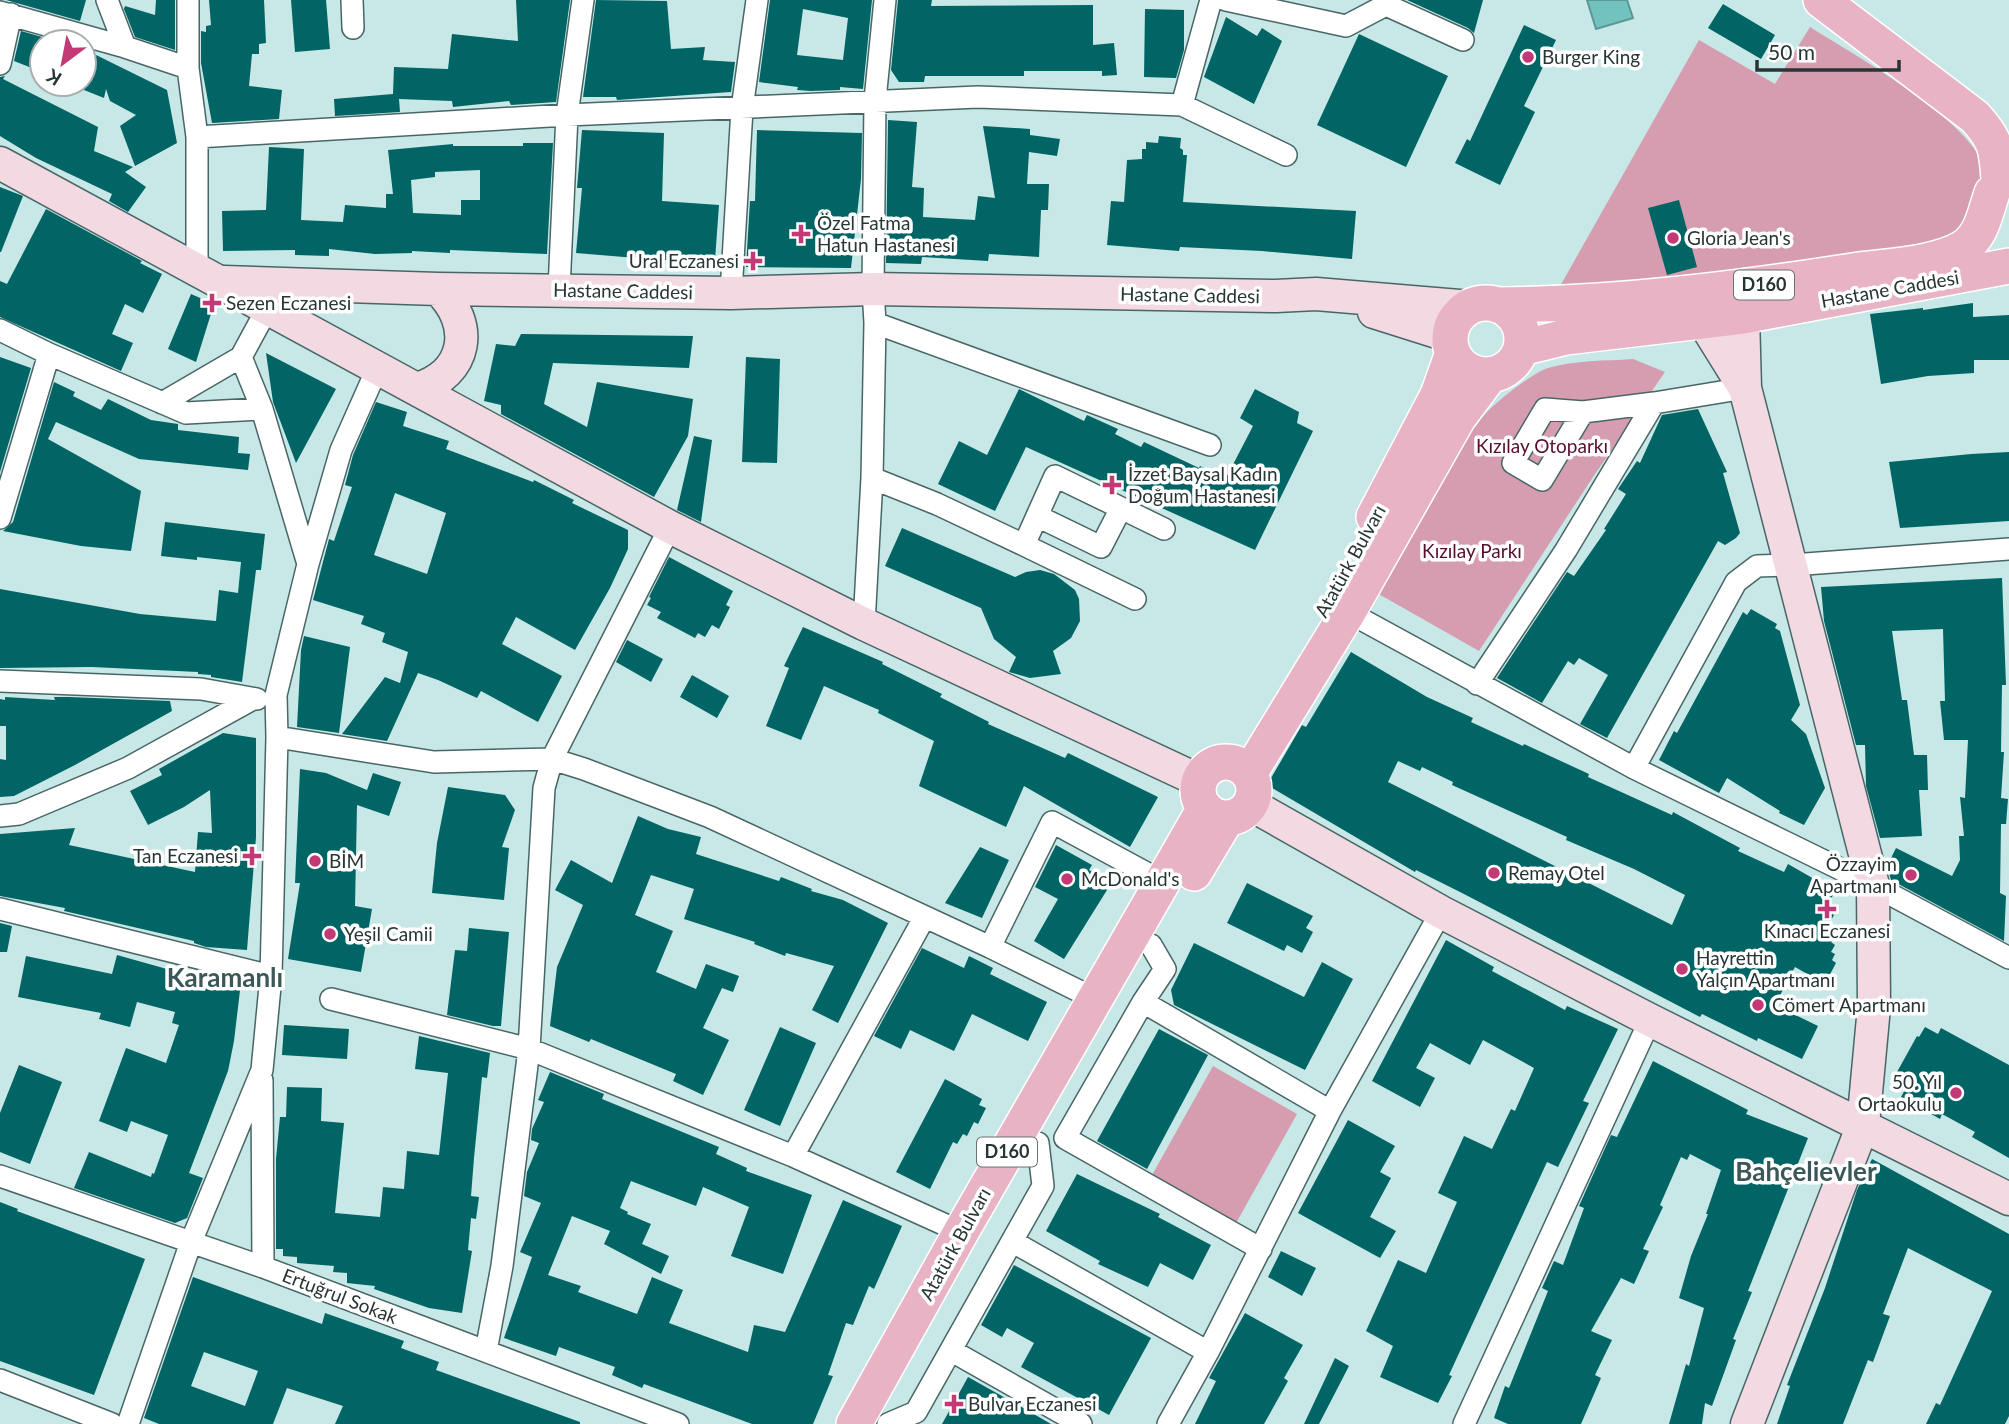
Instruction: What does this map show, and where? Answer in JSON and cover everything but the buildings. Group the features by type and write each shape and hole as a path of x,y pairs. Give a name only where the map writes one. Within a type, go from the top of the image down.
{"main road":[{"name":"D160","path":"1821,0 1975,117 1989,132 1997,148 2000,180 1989,208 1991,223 1997,237 2009,249"},
{"path":"1853,0 2009,121"},
{"name":"Hastane Caddesi","path":"0,163 208,276 301,284 438,289 731,293 873,289 1316,295 1484,306 1635,300 1722,291 1924,260 1963,248 1979,233 2000,180"},
{"name":"Hastane Caddesi","path":"1521,348 1566,337 1743,316 2009,266"},
{"path":"208,276 670,527 864,624 1228,791 1441,912 1650,1020 2009,1199"},
{"path":"267,309 277,295 301,284"},
{"path":"417,389 430,385 451,369 462,340 457,311 438,289"},
{"name":"Hastane Caddesi","path":"1276,296 1371,311 1451,344"},
{"path":"1484,306 1512,315 1518,322 1522,339 1521,348 1510,367 1490,375 1469,371 1461,365 1451,344 1458,316 1484,306"},
{"path":"1743,316 1745,388 1873,886 1874,1007 1863,1125 1747,1424"},
{"path":"1703,321 1745,388"},
{"name":"Atatürk Bulvarı","path":"881,1424 1151,945 1228,791 1438,395 1451,344"},
{"name":"Atatürk Bulvarı","path":"854,1424 1161,881 1228,791 1348,612 1451,429 1490,375"}],"street":[{"path":"107,0 125,47"},
{"path":"188,0 188,68 197,137 208,276"},
{"path":"352,0 353,28"},
{"path":"559,289 567,115 583,0"},
{"path":"731,293 742,109 757,0"},
{"path":"864,624 872,478 875,100 885,0"},
{"path":"1182,105 1211,0"},
{"path":"1226,0 1346,26 1386,5 1463,40"},
{"path":"0,64 5,13 188,68"},
{"path":"197,137 567,115 978,97 1182,105 1286,156"},
{"path":"162,403 241,358 267,309"},
{"path":"875,323 1210,445"},
{"path":"0,330 186,413 262,409"},
{"path":"0,518 50,354"},
{"path":"241,358 262,409 308,564"},
{"path":"263,1267 262,1070 271,976 276,695 308,564 341,450 377,369"},
{"path":"1583,412 1745,388"},
{"path":"1476,684 1566,550 1654,403"},
{"path":"1024,545 1055,476 1164,529"},
{"path":"872,478 937,504 1135,599"},
{"path":"1037,516 1101,547 1121,508"},
{"path":"485,1351 502,1266 529,1049 544,788 552,759 670,527"},
{"path":"1634,768 1736,582 1757,566 2009,548"},
{"path":"1348,612 1634,768 1873,886 2009,958"},
{"path":"0,681 201,690 251,700"},
{"path":"0,816 19,814 128,768 251,700 276,695"},
{"path":"277,737 434,762 552,759 584,769 710,817 990,947 1095,999"},
{"path":"990,947 1052,822 1161,881"},
{"path":"0,909 271,976"},
{"path":"1168,1424 1208,1352 1330,1111 1441,912"},
{"path":"793,1156 924,918"},
{"path":"1151,945 1165,969 1143,1002 1065,1138 1261,1249"},
{"path":"331,999 529,1049 793,1156 961,1231"},
{"path":"1143,1002 1330,1111"},
{"path":"1464,1424 1650,1020"},
{"path":"128,1424 191,1242 262,1070"},
{"path":"888,1424 916,1412 1043,1186 1038,1143"},
{"name":"Ertuğrul Sokak","path":"0,1176 263,1267 678,1424"},
{"path":"1013,1242 1208,1352"},
{"path":"952,1351 1081,1424"},
{"path":"0,1380 112,1424"}],"green space":[{"path":"1810,27 1884,73 1943,116 1966,139 1981,160 1986,180 1981,198 1949,243 1762,268 1559,288 1699,40 1775,84"},
{"path":"1633,359 1665,372 1479,651 1377,593 1452,460 1493,406 1522,383 1548,368 1579,362"},
{"path":"1213,1066 1297,1114 1235,1225 1151,1177"}],"water":[{"path":"1587,0 1627,0 1633,18 1596,29"}],"place":[{"name":"Burger King","path":"1528,57"},
{"name":"Özel Fatma Hatun Hastanesi","path":"801,234"},
{"name":"Gloria Jean's","path":"1673,238"},
{"name":"Ural Eczanesi","path":"753,261"},
{"name":"Sezen Eczanesi","path":"212,303"},
{"name":"İzzet Baysal Kadın Doğum Hastanesi","path":"1112,485"},
{"name":"Tan Eczanesi","path":"252,856"},
{"name":"BİM","path":"315,861"},
{"name":"Remay Otel","path":"1494,873"},
{"name":"Özzayim Apartmanı","path":"1911,875"},
{"name":"McDonald's","path":"1067,879"},
{"name":"Kınacı Eczanesi","path":"1827,909"},
{"name":"Yeşil Camii","path":"330,934"},
{"name":"Hayrettin Yalçın Apartmanı","path":"1682,969"},
{"name":"Cömert Apartmanı","path":"1758,1005"},
{"name":"50. Yıl Ortaokulu","path":"1956,1093"},
{"name":"Bulvar Eczanesi","path":"954,1404"}],"district":[{"name":"Karamanlı","path":"225,978"},
{"name":"Bahçelievler","path":"1806,1172"}],"park label":[{"name":"Kızılay Otoparkı","path":"1542,446"},
{"name":"Kızılay Parkı","path":"1472,551"}]}
